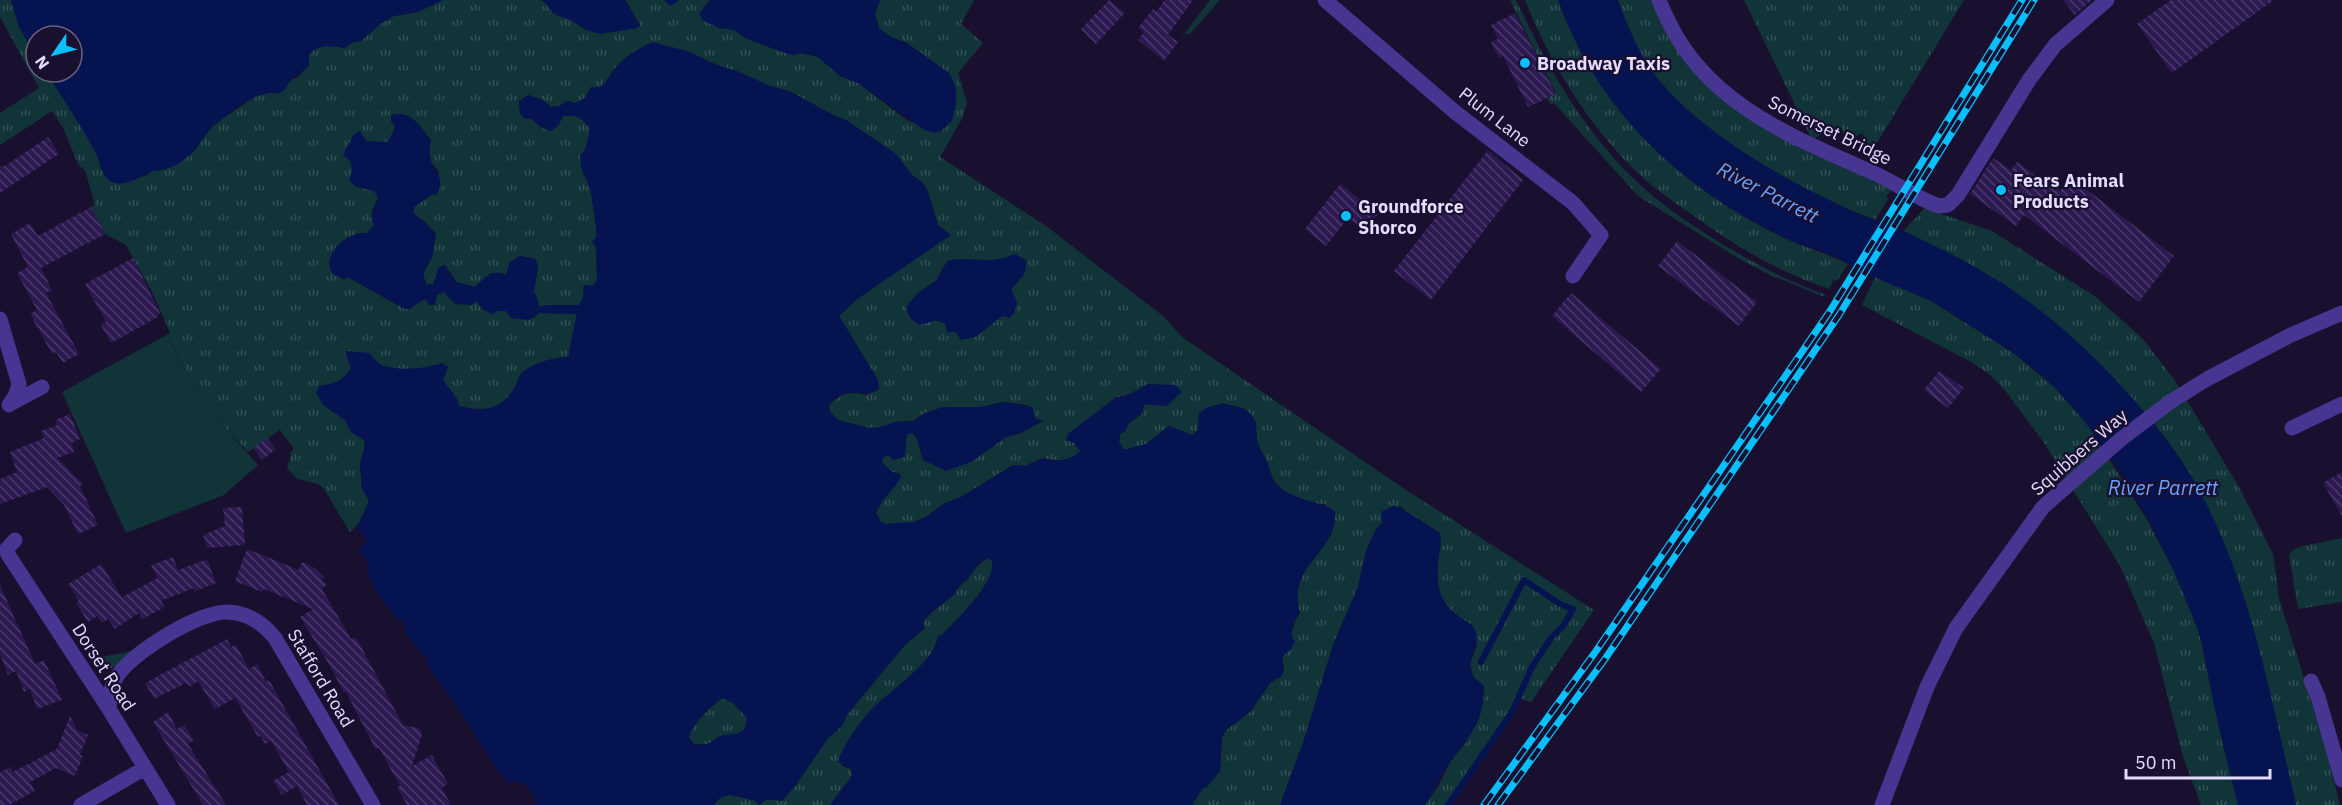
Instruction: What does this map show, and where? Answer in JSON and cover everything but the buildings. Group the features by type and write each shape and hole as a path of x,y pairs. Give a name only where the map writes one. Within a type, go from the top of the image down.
{"street":[{"name":"Plum Lane","path":"1325,0 1455,112 1573,203 1601,235 1573,276"},
{"name":"Somerset Bridge","path":"1659,0 1677,39 1691,57 1718,86 1754,114 1797,139 1939,206 1948,205 1954,201 2028,80 2055,45 2107,0"},
{"name":"Squibbers Way","path":"1882,805 1927,687 1956,628 2043,507 2121,439 2170,402 2207,379 2291,335 2342,313"},
{"path":"0,319 19,384 16,394 4,407"},
{"path":"4,407 42,387"},
{"path":"2292,428 2342,404"},
{"name":"Dorset Road","path":"7,547 168,805"},
{"name":"Stafford Road","path":"109,709 112,685 116,677 135,656 206,615 228,612 244,615 263,625 275,638 373,805"},
{"path":"2311,681 2318,697 2342,780"},
{"path":"81,805 145,768"}],"green space":[{"path":"0,0 11,0 24,36 24,61 0,17"},
{"path":"443,0 540,0 555,13 581,27 603,33 637,28 640,25 625,0 710,0 699,14 719,28 735,30 745,38 792,55 802,53 818,57 840,76 858,83 908,121 941,131 952,117 955,105 950,74 907,43 891,37 879,28 875,14 880,0 974,0 961,24 983,43 958,73 967,103 963,117 940,157 1046,226 1163,316 1182,337 1409,492 1594,610 1531,702 1519,698 1512,712 1448,805 1425,805 1439,785 1450,762 1467,741 1473,675 1470,664 1477,645 1472,625 1448,607 1440,592 1437,574 1441,544 1440,533 1413,518 1400,506 1376,529 1366,551 1358,587 1333,645 1304,740 1280,805 1192,805 1202,789 1207,787 1220,771 1222,737 1226,730 1250,712 1271,682 1281,677 1284,671 1282,657 1291,649 1292,630 1300,613 1298,589 1301,577 1331,535 1325,504 1314,504 1285,492 1274,481 1257,441 1256,422 1245,409 1223,403 1200,413 1198,431 1192,435 1169,426 1146,444 1124,450 1119,442 1120,434 1127,430 1128,424 1142,414 1144,404 1166,406 1181,392 1149,384 1130,394 1115,398 1068,434 1081,451 1073,457 1059,460 1043,458 1025,466 1013,465 961,497 943,504 926,517 914,522 887,524 881,522 876,513 900,474 892,472 882,463 883,458 905,444 907,434 912,433 917,439 923,460 971,462 1006,437 1021,433 1042,421 1034,419 1027,405 1002,402 981,407 943,407 925,413 913,421 895,422 869,428 838,420 830,412 829,405 839,397 851,393 867,395 878,380 839,316 857,299 950,235 938,225 927,189 912,175 896,154 846,120 791,92 767,85 687,51 612,72 601,86 575,104 565,101 560,106 551,107 543,100 528,95 519,101 520,113 550,131 558,126 563,116 568,115 579,117 590,129 586,148 580,157 583,174 588,180 591,192 596,225 597,280 593,286 584,285 583,298 579,305 540,307 534,291 538,268 531,258 520,256 510,262 506,275 491,273 475,287 456,282 451,273 439,267 433,284 427,286 423,274 432,257 436,234 414,214 414,207 431,195 437,194 439,172 431,162 429,149 396,127 388,142 371,143 364,137 345,149 351,162 355,186 374,191 378,197 372,211 374,225 367,233 360,233 342,241 341,279 349,278 405,309 410,309 419,302 444,292 463,303 471,305 477,301 482,309 506,311 511,318 534,318 539,313 577,314 568,357 545,361 524,371 504,401 484,409 459,406 457,399 443,380 448,367 443,364 401,369 379,364 369,353 345,351 351,368 348,373 337,382 319,386 323,405 345,420 351,432 364,440 365,447 360,466 361,487 369,501 361,521 350,532 324,489 318,484 297,479 287,468 290,453 294,449 280,430 248,452 226,429 192,383 168,337 171,335 153,294 126,245 105,234 91,207 95,205 85,170 79,166 63,128 52,111 0,145 0,113 39,88 37,84 54,84 75,115 97,155 101,169 109,180 130,181 152,171 163,170 196,149 211,127 254,97 268,93 280,93 291,80 300,76 314,50 326,46 344,48 361,41 380,24 394,16 418,12","holes":["1015,254 1019,281 1011,289 1017,303 1014,314 1002,316 975,337 953,331 946,328 940,320 933,319 918,293 937,280 942,268 996,261"]},
{"path":"1210,0 1220,0 1189,35 1186,33 1176,45"},
{"path":"1510,0 1516,0 1543,54 1574,106 1611,155 1631,177 1685,220 1720,243 1774,273 1825,295 1824,297 1768,274 1738,258 1638,196 1554,103 1551,105 1547,98 1556,93"},
{"path":"1525,0 1558,0 1575,40 1596,77 1649,143 1680,172 1750,220 1789,240 1848,264 1837,281 1834,279 1829,289 1765,261 1720,234 1649,183 1610,144 1576,99 1548,50"},
{"path":"1618,0 1653,0 1699,74 1893,188 1875,220 1788,179 1728,142 1701,121 1657,78 1634,40"},
{"path":"1744,0 1964,0 1872,151 1862,133 1846,142 1841,127 1826,134 1825,132 1812,140"},
{"path":"1924,208 1992,231 2096,297 2143,339 2176,382 2239,487 2273,554 2279,598 2326,749 2340,805 2296,805 2261,659 2239,588 2199,490 2170,444 2124,389 2071,338 2043,315 1974,267 1904,231"},
{"path":"1875,277 1931,301 2012,352 2053,386 2088,425 2147,520 2173,569 2199,632 2238,805 2201,805 2183,757 2154,643 2120,566 2045,444 2004,389 1990,375 1973,363 1862,305"},
{"path":"170,333 171,336 168,338 192,383 226,429 258,465 224,495 126,533 62,392"},
{"path":"2342,538 2342,602 2298,609 2289,555 2299,547"},
{"path":"988,558 992,561 992,570 982,590 965,611 942,635 938,636 935,646 921,665 874,707 855,731 839,757 842,766 851,769 852,776 830,805 759,805 767,799 782,801 828,738 842,726 847,715 864,694 905,645 925,628 923,623 928,616 954,594 974,569"},
{"path":"133,651 103,671 98,671 90,659"},
{"path":"722,698 733,703 747,718 745,729 739,734 708,744 694,744 689,738 693,728"},
{"path":"726,794 757,801 758,805 714,805 718,798"}],"water":[{"path":"11,0 443,0 418,12 394,16 380,24 361,41 344,48 325,46 313,50 309,53 309,66 291,80 284,91 260,95 235,109 214,125 191,154 181,162 121,183 110,181 105,175 98,157 54,84 84,84 84,24 24,24 24,36"},
{"path":"540,0 625,0 640,25 637,28 600,34 586,30 571,20 558,16 545,2"},
{"path":"710,0 880,0 875,14 879,28 891,37 907,43 950,74 956,88 956,104 952,121 941,131 934,133 924,130 858,83 840,76 818,57 802,53 792,55 745,38 735,30 719,28 704,21 699,14"},
{"name":"River Parrett","path":"1558,0 1618,0 1635,41 1658,79 1676,99 1720,136 1796,183 1852,211 1933,245 2008,287 2080,344 2123,388 2163,435 2190,475 2233,564 2262,661 2296,805 2238,805 2200,639 2172,568 2118,469 2098,439 2054,387 2013,353 1936,304 1829,254 1787,239 1712,196 1679,171 1648,143 1596,78 1575,41"},
{"path":"652,42 687,51 767,85 791,92 846,120 896,154 912,175 921,181 927,189 938,225 951,235 857,299 839,316 878,380 879,389 869,393 845,393 837,397 829,405 830,412 838,420 869,428 881,427 895,422 913,421 925,413 943,407 981,407 1002,402 1033,407 1035,418 1043,421 1021,433 1006,437 971,462 946,471 923,460 917,439 913,433 907,434 905,457 893,460 888,455 883,458 882,463 892,472 900,474 901,477 878,508 876,513 881,522 887,524 914,522 926,517 943,504 961,497 1013,465 1025,466 1043,458 1058,460 1072,457 1080,451 1074,443 1066,440 1068,434 1115,398 1130,394 1148,384 1175,385 1182,392 1166,406 1144,404 1142,414 1128,423 1127,430 1120,434 1119,442 1124,450 1146,444 1169,426 1192,435 1198,430 1199,413 1216,405 1234,406 1247,411 1253,417 1258,446 1267,461 1273,479 1280,488 1335,511 1334,525 1329,537 1300,582 1298,596 1300,613 1293,623 1291,635 1295,642 1282,657 1284,671 1281,676 1271,682 1250,712 1226,730 1222,737 1220,771 1207,787 1202,789 1192,805 830,805 852,776 851,769 838,762 844,747 863,719 921,665 930,655 938,636 942,635 965,611 982,590 992,570 992,561 988,558 980,562 968,579 958,587 955,594 927,616 923,623 925,628 905,645 864,694 847,715 842,726 828,738 782,801 767,799 758,805 756,801 728,795 714,805 535,805 537,801 527,786 517,781 511,783 506,781 498,771 429,668 425,657 405,633 405,622 396,618 379,596 369,577 367,561 358,549 367,542 357,527 369,501 361,487 360,466 365,447 364,440 351,432 345,420 323,405 316,393 319,386 337,382 351,368 345,351 369,353 379,364 401,369 442,363 448,367 443,380 457,399 459,406 476,409 491,408 510,395 524,371 545,361 568,357 577,314 539,313 529,320 511,318 506,311 492,314 482,309 477,301 471,305 455,304 444,292 437,294 435,305 429,305 426,299 410,309 405,309 350,278 338,277 332,272 329,264 331,256 344,240 367,233 374,225 371,217 378,197 374,191 355,186 349,180 352,172 351,162 343,155 354,134 360,131 366,141 388,142 395,127 391,121 391,115 410,117 431,140 430,158 440,180 437,194 431,195 414,207 414,214 436,234 432,257 423,274 426,285 433,284 439,267 445,265 456,282 475,287 493,273 506,275 510,262 520,256 536,259 538,268 534,291 540,307 579,305 583,298 584,285 593,286 597,280 596,248 592,242 597,236 591,192 580,157 586,148 590,129 578,117 568,115 563,116 558,126 550,131 539,126 532,118 525,119 520,113 519,101 528,95 543,100 551,107 560,106 567,101 575,103 585,98 591,87 601,87 623,60 634,51","holes":["722,698 733,703 747,718 746,727 737,733 721,736 708,744 694,744 689,738 690,733 702,716"]},
{"path":"1015,254 1026,260 1026,266 1024,274 1011,289 1017,303 1014,314 1009,318 1002,316 975,337 961,340 955,331 947,333 946,325 939,321 920,325 910,317 907,305 918,293 937,280 947,261 988,260"},
{"path":"1393,506 1409,513 1440,533 1441,544 1437,573 1440,592 1443,600 1454,613 1472,625 1476,632 1477,639 1470,670 1484,686 1484,698 1479,718 1425,805 1280,805 1304,740 1333,645 1358,587 1366,551 1376,529 1382,523 1381,512"}],"waterway":[{"path":"668,0 671,2 675,0"},
{"path":"1448,805 1512,712 1532,667 1551,638 1564,625 1573,609 1560,604 1524,580 1481,662"}],"railway":[{"path":"1484,805 1596,651 1830,311 2022,0"},
{"path":"1498,805 1605,659 1839,315 2034,0"}],"place":[{"name":"Broadway Taxis","path":"1525,63"},
{"name":"Fears Animal Products","path":"2001,190"},
{"name":"Groundforce Shorco","path":"1346,216"}]}
